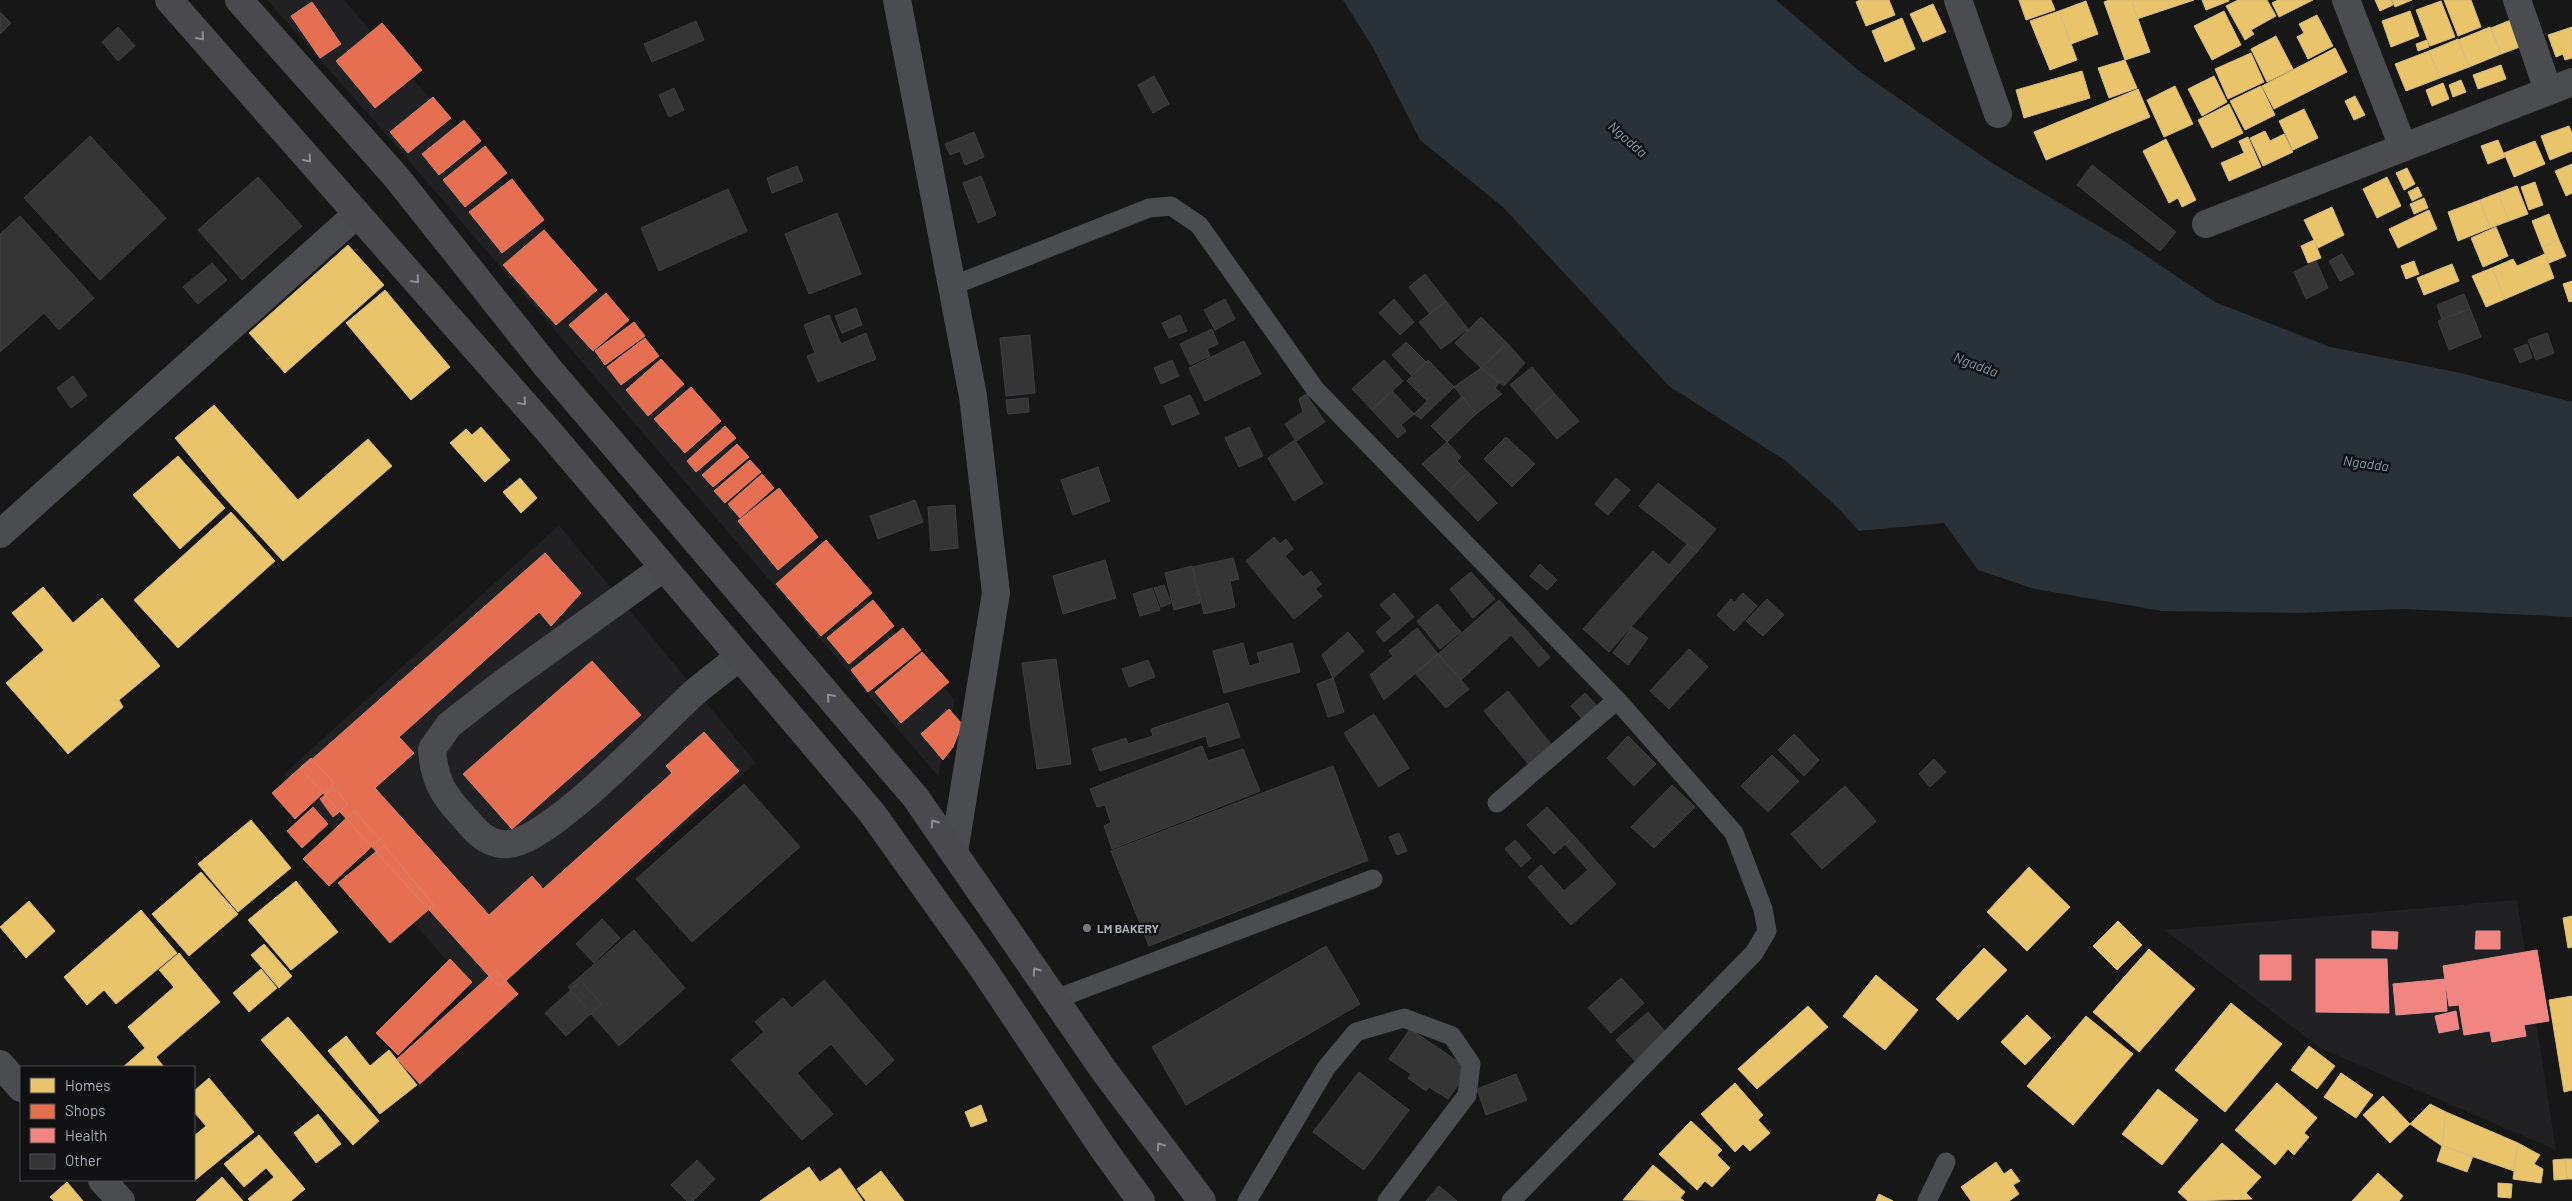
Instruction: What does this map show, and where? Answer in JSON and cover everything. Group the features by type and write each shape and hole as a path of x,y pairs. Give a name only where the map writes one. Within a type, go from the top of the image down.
{"main road":[{"path":"169,0 550,433 738,658 872,814 982,967 1102,1147 1141,1201"},
{"path":"239,0 397,178 548,368 916,798 1105,1072 1202,1201"}],"street":[{"path":"897,0 973,396 996,593 954,852"},
{"path":"1958,0 1998,114"},
{"path":"2346,0 2403,147"},
{"path":"2206,224 2560,86 2517,0"},
{"path":"0,534 357,214"},
{"path":"663,568 567,635 449,725 432,749 434,773 449,801 480,836 502,845 521,842 551,822 596,786 693,694 738,658"},
{"path":"0,1064 20,1087"},
{"path":"103,1181 121,1201"}],"lane":[{"path":"952,286 1149,208 1171,206 1199,225 1315,389 1617,700 1734,833 1763,909 1767,931 1754,952 1511,1201"},
{"path":"1497,803 1617,700"},
{"path":"1056,999 1373,879"},
{"path":"1248,1201 1326,1068 1356,1032 1404,1018 1452,1036 1471,1064 1467,1095 1388,1201"},
{"path":"1927,1201 1946,1162"}],"shaded area":[{"path":"267,0 344,0 955,700 938,776 385,133"},
{"path":"559,525 756,763 482,1001 284,774"},
{"path":"2517,900 2556,1150 2320,1048 2165,930"}],"water":[{"name":"Ngadda","path":"1343,0 1776,0 1859,71 1992,163 2127,243 2215,302 2330,347 2460,373 2572,402 2572,617 2403,609 2297,613 2162,611 2035,589 1978,570 1944,523 1859,531 1836,506 1786,461 1669,386 1503,207 1420,140 1372,46"}],"building: Homes":[{"path":"1860,0 1889,0 1895,15 1866,26 1856,2"},
{"path":"2019,0 2051,0 2055,10 2026,20"},
{"path":"2109,0 2131,0 2150,52 2125,60 2104,2"},
{"path":"2131,0 2168,0 2170,8 2137,19"},
{"path":"2168,0 2194,0 2170,8"},
{"path":"2202,0 2229,0 2229,1 2206,10"},
{"path":"2238,0 2267,0 2276,16 2251,30 2254,34 2245,40 2226,6"},
{"path":"2278,0 2313,0 2279,17 2272,3"},
{"path":"2375,0 2391,0 2393,5 2380,11"},
{"path":"2392,0 2412,0 2395,7"},
{"path":"2444,0 2471,0 2481,27 2458,36"},
{"path":"2086,1 2098,34 2071,44 2059,11"},
{"path":"2441,1 2455,37 2430,46 2416,10"},
{"path":"1933,4 1946,32 1923,42 1910,14"},
{"path":"2059,11 2077,60 2050,70 2030,21"},
{"path":"2224,11 2241,45 2212,60 2194,26"},
{"path":"2410,11 2419,36 2391,47 2382,21"},
{"path":"2317,15 2333,46 2308,59 2297,37 2304,33 2299,24"},
{"path":"2518,17 2528,44 2501,54 2491,28"},
{"path":"1902,18 1915,49 1885,62 1872,31"},
{"path":"2490,27 2501,54 2469,67 2458,40"},
{"path":"2572,27 2572,58 2565,60 2563,54 2556,57 2548,35"},
{"path":"2276,36 2293,69 2267,82 2251,49"},
{"path":"2458,39 2469,67 2440,78 2429,51"},
{"path":"2427,40 2429,47 2418,51 2416,44"},
{"path":"2335,48 2347,72 2274,109 2262,86"},
{"path":"2429,51 2440,78 2406,91 2395,64"},
{"path":"2251,53 2264,82 2228,99 2215,69"},
{"path":"2125,60 2137,88 2109,98 2098,68"},
{"path":"2501,65 2506,79 2478,89 2473,75"},
{"path":"2082,71 2090,98 2024,118 2016,90"},
{"path":"2214,76 2227,102 2202,116 2188,89"},
{"path":"2461,80 2466,92 2453,97 2449,85"},
{"path":"2443,83 2449,99 2432,106 2426,90"},
{"path":"2175,86 2193,124 2164,137 2147,100"},
{"path":"2261,86 2275,115 2245,130 2230,101"},
{"path":"2138,89 2150,117 2046,160 2034,132"},
{"path":"2355,96 2365,115 2354,120 2345,101"},
{"path":"2229,104 2243,133 2212,148 2198,120"},
{"path":"2304,109 2318,138 2293,150 2279,121"},
{"path":"2569,126 2572,133 2572,151 2550,160 2541,136"},
{"path":"2265,131 2270,141 2284,134 2293,152 2263,166 2250,138"},
{"path":"2248,137 2261,167 2229,181 2221,163 2244,153 2239,141"},
{"path":"2166,139 2196,200 2182,207 2178,198 2169,203 2143,151"},
{"path":"2498,140 2505,157 2488,164 2481,146"},
{"path":"2535,141 2545,164 2514,177 2504,153"},
{"path":"2572,164 2572,193 2566,196 2555,171"},
{"path":"2407,168 2415,184 2404,190 2396,173"},
{"path":"2387,177 2401,206 2377,218 2363,189"},
{"path":"2535,182 2543,205 2529,210 2521,187"},
{"path":"2517,186 2528,214 2509,221 2498,193"},
{"path":"2418,187 2422,196 2412,201 2408,192"},
{"path":"2498,193 2509,221 2490,228 2480,200"},
{"path":"2424,198 2428,208 2414,214 2410,204"},
{"path":"2480,200 2490,228 2458,241 2448,212"},
{"path":"2332,207 2344,235 2318,248 2304,220"},
{"path":"2429,210 2437,229 2398,248 2389,229"},
{"path":"2549,214 2559,240 2542,247 2532,221"},
{"path":"2496,227 2508,256 2483,267 2471,238"},
{"path":"2314,240 2321,258 2308,263 2301,246"},
{"path":"2559,240 2566,256 2549,263 2542,247"},
{"path":"348,245 384,285 285,373 249,333"},
{"path":"2545,254 2554,278 2505,299 2492,268 2513,259 2517,266"},
{"path":"2414,261 2419,274 2406,279 2401,266"},
{"path":"2452,264 2459,281 2424,295 2417,278"},
{"path":"2492,268 2505,299 2486,307 2472,276"},
{"path":"2572,281 2572,301 2569,302 2563,284"},
{"path":"385,290 450,367 411,400 346,323"},
{"path":"214,405 298,500 368,439 392,466 283,561 223,496 175,438"},
{"path":"481,427 510,460 485,482 450,443 466,429 472,435"},
{"path":"178,456 225,508 180,549 133,495"},
{"path":"520,478 537,498 521,513 503,492"},
{"path":"231,512 275,561 178,648 134,600"},
{"path":"43,587 73,623 102,598 160,666 119,700 123,707 68,754 6,683 44,650 12,613"},
{"path":"251,820 291,868 238,912 198,864"},
{"path":"2029,867 2070,907 2027,951 1987,912"},
{"path":"201,872 238,914 189,956 152,914"},
{"path":"296,881 338,932 291,970 248,920"},
{"path":"29,901 55,931 26,958 0,927"},
{"path":"141,910 177,953 116,1004 104,990 87,1005 64,977"},
{"path":"2572,916 2572,947 2568,948 2563,918"},
{"path":"2118,921 2142,945 2117,970 2093,946"},
{"path":"264,944 292,976 279,988 251,955"},
{"path":"1984,948 2007,970 1958,1020 1936,999"},
{"path":"2149,949 2195,989 2139,1052 2093,1012"},
{"path":"179,953 220,1002 156,1057 163,1066 124,1066 145,1048 128,1027 174,987 159,970"},
{"path":"261,969 277,988 249,1012 233,993"},
{"path":"1876,975 1918,1010 1885,1050 1843,1016"},
{"path":"2572,996 2572,1090 2564,1092 2549,1000"},
{"path":"2231,1003 2282,1044 2225,1112 2175,1070"},
{"path":"1808,1006 1828,1027 1757,1089 1738,1069"},
{"path":"2027,1015 2051,1038 2025,1065 2001,1042"},
{"path":"2086,1016 2133,1054 2073,1125 2027,1086"},
{"path":"288,1017 379,1121 353,1145 261,1040"},
{"path":"346,1036 370,1066 389,1050 417,1085 380,1114 328,1051"},
{"path":"2309,1046 2335,1066 2317,1089 2291,1070"},
{"path":"2341,1073 2373,1095 2356,1118 2324,1097"},
{"path":"209,1078 254,1132 195,1180 195,1135 206,1126 195,1113 195,1090"},
{"path":"1735,1083 1763,1115 1758,1120 1770,1133 1750,1151 1743,1144 1735,1152 1701,1114"},
{"path":"2277,1083 2317,1118 2304,1133 2309,1137 2294,1155 2288,1149 2275,1165 2235,1130"},
{"path":"2158,1089 2198,1120 2162,1165 2122,1134"},
{"path":"2383,1096 2410,1124 2390,1143 2363,1115"},
{"path":"2430,1104 2446,1112 2442,1146 2410,1124"},
{"path":"981,1105 987,1121 971,1127 965,1112"},
{"path":"2446,1112 2518,1143 2514,1171 2442,1146"},
{"path":"318,1114 341,1144 316,1163 294,1133"},
{"path":"1691,1121 1722,1150 1717,1155 1730,1168 1712,1187 1705,1181 1697,1190 1659,1154"},
{"path":"259,1135 305,1189 291,1201 250,1201 248,1199 274,1177 266,1168 244,1187 224,1164"},
{"path":"2222,1143 2261,1177 2246,1193 2252,1199 2188,1201 2178,1192"},
{"path":"2518,1143 2540,1155 2534,1164 2543,1169 2541,1183 2513,1179"},
{"path":"2442,1146 2473,1156 2467,1172 2437,1161"},
{"path":"2565,1159 2567,1179 2554,1180 2553,1160"},
{"path":"2565,1159 2572,1159 2572,1179 2567,1179"},
{"path":"1996,1162 2004,1174 2011,1169 2020,1181 2013,1185 2019,1194 2009,1201 1971,1201 1961,1187"},
{"path":"1653,1165 1685,1192 1680,1198 1684,1201 1623,1200"},
{"path":"809,1167 820,1182 840,1168 863,1201 760,1201"},
{"path":"881,1171 904,1201 866,1201 857,1189"},
{"path":"2378,1173 2403,1196 2399,1201 2352,1201"},
{"path":"222,1177 243,1201 196,1201"},
{"path":"67,1182 83,1201 54,1201 50,1197"},
{"path":"2498,1183 2512,1184 2511,1198 2498,1197"},
{"path":"1879,1194 1893,1201 1876,1201"}],"building: Shops":[{"path":"312,2 341,44 320,58 291,16"},
{"path":"382,23 422,70 375,108 336,61"},
{"path":"433,97 451,118 408,153 390,132"},
{"path":"464,120 481,141 439,175 422,154"},
{"path":"485,146 507,173 465,207 443,180"},
{"path":"512,179 544,220 502,253 469,212"},
{"path":"544,230 597,290 556,325 503,265"},
{"path":"606,293 629,320 593,351 569,325"},
{"path":"634,322 645,336 605,365 595,351"},
{"path":"645,338 659,356 621,385 607,367"},
{"path":"661,359 684,384 648,416 626,390"},
{"path":"691,387 721,421 685,453 654,419"},
{"path":"725,426 736,438 696,472 687,461"},
{"path":"737,444 749,457 713,487 702,475"},
{"path":"750,460 761,472 725,503 714,491"},
{"path":"762,474 774,488 740,518 728,504"},
{"path":"779,488 818,537 778,570 738,521"},
{"path":"826,540 872,593 821,636 776,584"},
{"path":"545,553 581,593 551,626 539,612 399,737 414,753 375,788 489,915 532,876 543,889 672,773 666,766 704,732 739,771 499,987 301,769"},
{"path":"873,600 894,626 849,664 827,638"},
{"path":"903,628 921,650 868,692 851,670"},
{"path":"922,652 949,682 901,723 875,692"},
{"path":"592,661 641,715 512,829 463,774"},
{"path":"949,709 962,724 953,747 943,760 921,734"},
{"path":"311,758 334,783 295,819 272,793"},
{"path":"334,788 348,805 333,817 320,799"},
{"path":"313,807 328,824 302,848 287,831"},
{"path":"354,811 380,839 329,886 303,859"},
{"path":"384,845 434,905 390,943 338,883"},
{"path":"450,959 472,982 398,1055 376,1033"},
{"path":"496,970 518,994 420,1084 397,1059"}],"building: Health":[{"path":"2372,931 2398,932 2397,949 2372,948"},
{"path":"2476,931 2500,931 2500,949 2475,949"},
{"path":"2537,950 2549,1021 2524,1025 2526,1036 2492,1042 2490,1031 2464,1035 2459,1005 2449,1006 2443,966"},
{"path":"2260,955 2291,955 2291,980 2260,980"},
{"path":"2316,959 2387,959 2389,1013 2316,1012"},
{"path":"2445,979 2447,1011 2396,1015 2393,984"},
{"path":"2456,1011 2459,1029 2439,1033 2435,1016"}],"building: Other":[{"path":"0,12 11,23 0,34"},
{"path":"696,21 704,40 652,62 644,44"},
{"path":"118,27 135,46 118,61 102,42"},
{"path":"1154,76 1169,104 1153,113 1138,85"},
{"path":"674,88 684,110 669,117 659,95"},
{"path":"974,132 984,157 965,165 960,151 950,155 945,144"},
{"path":"90,136 166,218 100,280 24,198"},
{"path":"2092,165 2176,232 2160,251 2077,185"},
{"path":"797,166 803,181 772,193 767,178"},
{"path":"981,176 996,215 978,223 963,183"},
{"path":"258,177 302,226 242,280 198,230"},
{"path":"728,189 747,231 659,271 641,228"},
{"path":"837,213 861,274 809,294 785,234"},
{"path":"20,216 94,298 59,330 44,313 0,352 0,234"},
{"path":"2342,254 2354,274 2340,281 2329,261"},
{"path":"2316,261 2328,288 2306,299 2294,272"},
{"path":"212,263 227,280 198,304 183,287"},
{"path":"1425,274 1446,301 1430,314 1409,287"},
{"path":"2464,294 2470,309 2442,319 2437,305"},
{"path":"1225,299 1235,319 1215,330 1204,310"},
{"path":"1394,299 1414,322 1400,335 1379,313"},
{"path":"1446,301 1468,329 1441,349 1419,322"},
{"path":"856,308 862,325 842,333 835,316"},
{"path":"2470,309 2481,337 2449,350 2438,321"},
{"path":"829,315 841,344 866,333 876,359 818,382 807,356 815,353 804,325"},
{"path":"1180,315 1187,331 1169,338 1162,323"},
{"path":"1481,317 1507,343 1481,368 1455,343"},
{"path":"1212,329 1218,344 1207,349 1210,356 1190,365 1180,344"},
{"path":"2547,333 2554,353 2536,360 2528,340"},
{"path":"1030,335 1035,393 1006,396 1000,338"},
{"path":"1244,341 1261,374 1205,401 1189,368"},
{"path":"1406,342 1426,362 1412,376 1392,355"},
{"path":"1507,343 1525,363 1504,386 1481,368"},
{"path":"2527,344 2532,358 2520,363 2514,349"},
{"path":"1172,360 1179,376 1161,384 1154,368"},
{"path":"1384,360 1403,381 1372,410 1352,389"},
{"path":"1428,360 1454,387 1421,419 1414,414 1427,401 1407,381"},
{"path":"1532,367 1555,394 1534,412 1510,385"},
{"path":"1481,368 1499,383 1495,388 1502,394 1476,414 1454,387"},
{"path":"73,376 87,396 71,408 57,388"},
{"path":"1392,391 1414,414 1401,425 1406,431 1398,438 1372,410"},
{"path":"1306,394 1325,422 1296,441 1285,424 1303,412 1299,399"},
{"path":"1555,394 1579,421 1557,439 1534,412"},
{"path":"1190,395 1199,414 1172,425 1164,406"},
{"path":"1462,396 1476,414 1447,442 1431,426"},
{"path":"1028,398 1029,412 1008,414 1006,400"},
{"path":"1249,427 1263,456 1239,467 1225,438"},
{"path":"1506,437 1535,464 1512,487 1484,459"},
{"path":"1295,440 1323,483 1294,501 1268,458"},
{"path":"1447,442 1461,457 1457,461 1468,472 1449,491 1422,464"},
{"path":"1098,467 1110,501 1073,515 1061,480"},
{"path":"1468,472 1497,503 1478,521 1449,491"},
{"path":"1616,478 1630,490 1608,515 1595,504"},
{"path":"1658,483 1716,529 1697,552 1639,506"},
{"path":"915,500 923,522 878,539 870,516"},
{"path":"955,505 958,548 931,551 928,507"},
{"path":"1274,537 1280,544 1286,539 1293,549 1285,556 1303,577 1311,571 1321,584 1315,589 1322,596 1294,619 1246,561"},
{"path":"1687,544 1697,552 1678,573 1669,565"},
{"path":"1653,551 1678,573 1609,652 1583,629"},
{"path":"1233,558 1239,579 1230,581 1235,607 1204,614 1193,567"},
{"path":"1105,560 1116,598 1063,614 1053,576"},
{"path":"1540,564 1557,580 1547,590 1530,576"},
{"path":"1192,566 1200,603 1174,610 1165,573"},
{"path":"1471,572 1495,599 1473,618 1450,589"},
{"path":"1164,585 1171,603 1161,607 1154,588"},
{"path":"1152,588 1160,610 1140,616 1133,594"},
{"path":"1394,593 1414,617 1384,642 1376,632 1392,618 1380,605"},
{"path":"1743,593 1757,606 1734,631 1717,615 1731,599 1734,603"},
{"path":"1767,599 1784,615 1763,636 1746,621"},
{"path":"1499,600 1550,657 1539,667 1511,635 1461,680 1438,654"},
{"path":"1437,604 1461,632 1440,649 1417,621"},
{"path":"1632,627 1648,638 1628,665 1613,653"},
{"path":"1417,628 1438,654 1384,700 1370,675 1393,656 1389,651"},
{"path":"1348,632 1364,651 1333,678 1322,655"},
{"path":"1243,643 1249,666 1260,663 1257,653 1292,643 1300,672 1224,693 1213,651"},
{"path":"1689,649 1708,667 1669,709 1650,691"},
{"path":"1438,654 1469,689 1446,708 1415,673"},
{"path":"1056,659 1071,764 1037,769 1022,663"},
{"path":"1148,660 1155,677 1129,687 1122,669"},
{"path":"1333,678 1344,712 1328,717 1317,684"},
{"path":"1508,691 1554,748 1531,767 1484,711"},
{"path":"1585,693 1600,709 1585,722 1571,706"},
{"path":"1228,703 1240,737 1209,747 1206,736 1100,771 1092,749 1126,738 1128,744 1153,736 1151,729"},
{"path":"1374,714 1409,768 1379,787 1344,733"},
{"path":"1794,734 1819,760 1804,776 1778,750"},
{"path":"1628,736 1656,764 1634,786 1607,758"},
{"path":"1202,746 1208,761 1243,749 1260,791 1112,849 1104,826 1111,823 1105,805 1097,807 1090,789"},
{"path":"1772,755 1799,781 1768,812 1741,786"},
{"path":"1934,759 1946,772 1930,787 1919,774"},
{"path":"1333,766 1368,860 1149,946 1111,851"},
{"path":"744,784 800,847 692,942 636,879"},
{"path":"1672,785 1695,807 1654,848 1631,827"},
{"path":"1845,786 1876,821 1822,869 1791,834"},
{"path":"1547,807 1574,836 1554,854 1527,825"},
{"path":"1399,833 1407,851 1397,855 1389,837"},
{"path":"1574,836 1616,884 1571,925 1528,877 1541,865 1564,891 1588,870 1565,844"},
{"path":"1515,840 1531,858 1521,867 1505,849"},
{"path":"602,919 620,938 594,963 576,944"},
{"path":"634,930 685,988 619,1046 568,987"},
{"path":"1326,946 1360,1004 1186,1105 1152,1047"},
{"path":"1621,978 1644,1003 1611,1033 1588,1008"},
{"path":"824,980 894,1060 866,1085 831,1044 797,1073 833,1114 802,1140 731,1060 764,1032 755,1022 783,998 792,1008"},
{"path":"581,981 602,1004 566,1036 545,1013"},
{"path":"1648,1012 1668,1035 1636,1062 1616,1040"},
{"path":"1410,1029 1469,1069 1448,1099 1429,1087 1426,1091 1408,1078 1411,1074 1389,1059"},
{"path":"1359,1072 1409,1110 1364,1170 1313,1132"},
{"path":"1516,1074 1527,1100 1486,1115 1477,1089"},
{"path":"697,1160 715,1179 693,1201 687,1201 671,1185"},
{"path":"1439,1186 1457,1201 1426,1201"}],"place":[{"name":"LM BAKERY","path":"1087,928"}]}
